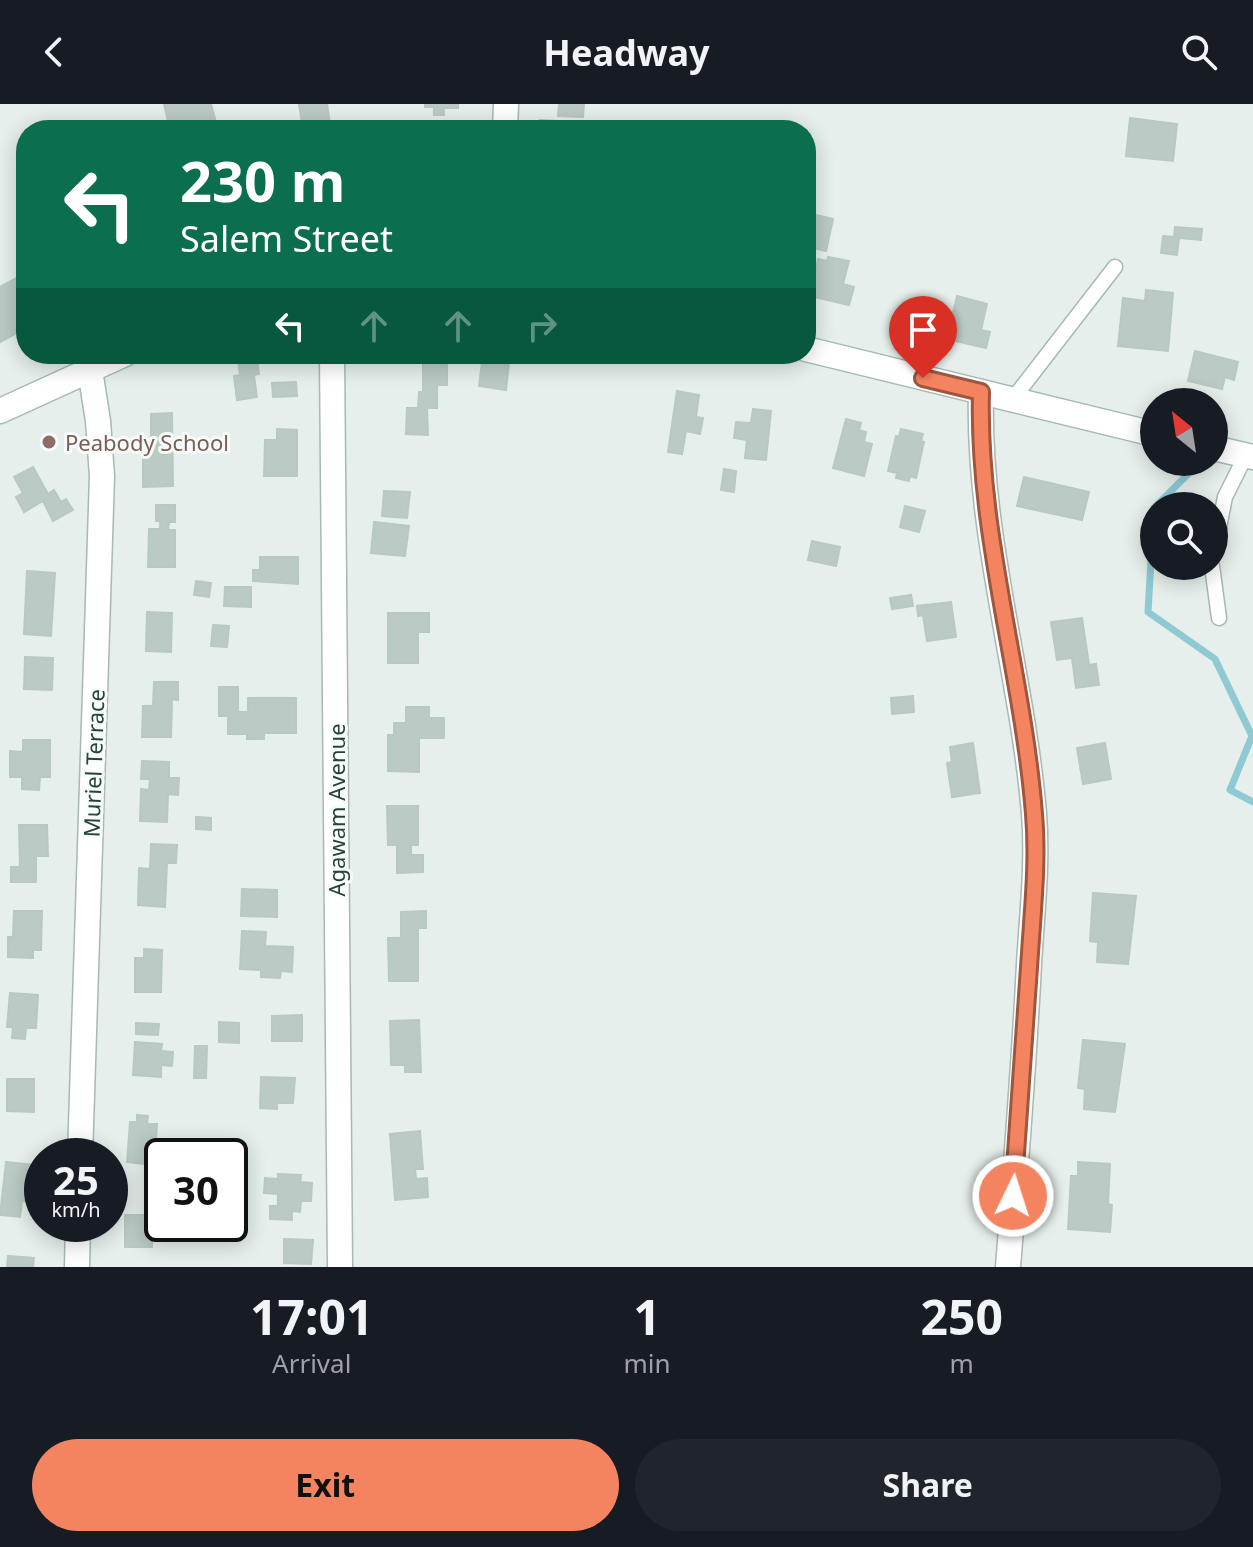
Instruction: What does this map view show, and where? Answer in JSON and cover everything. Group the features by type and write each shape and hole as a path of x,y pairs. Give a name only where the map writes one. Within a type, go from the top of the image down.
{"street":[{"path":"816,351 1140,431"},
{"path":"0,411 103,364"},
{"name":"Agawam Avenue","path":"332,364 340,1267"},
{"name":"Muriel Terrace","path":"81,1138 102,476 90,370"},
{"path":"981,392 982,459 1004,619 1026,742 1034,816 1035,872 1008,1267"},
{"path":"1228,451 1249,456"},
{"path":"77,1267 78,1242"}],"lane":[{"path":"1012,400 1115,267"},
{"path":"1228,492 1249,456"},
{"path":"1214,580 1219,618"}],"building":[{"path":"164,104 211,104 215,120 168,120"},
{"path":"299,104 327,104 329,120 301,120"},
{"path":"425,104 458,104 458,108 444,108 444,115 434,115 434,107 425,107"},
{"path":"559,104 584,104 583,117 558,116"},
{"path":"1130,118 1177,124 1173,161 1126,156"},
{"path":"816,215 833,219 826,251 816,249"},
{"path":"1175,227 1202,229 1201,240 1179,238 1177,255 1161,253 1163,236 1174,237"},
{"path":"828,257 849,261 843,284 854,287 849,305 816,297 818,259 827,261"},
{"path":"16,278 16,333 0,342 0,287"},
{"path":"1146,290 1173,293 1168,351 1118,346 1123,298 1145,301"},
{"path":"957,296 987,304 981,330 990,332 986,348 947,339"},
{"path":"1195,351 1238,362 1234,380 1225,377 1222,388 1188,381"},
{"path":"238,364 258,364 259,374 254,375 257,397 237,400 234,376 240,375"},
{"path":"423,364 447,364 447,385 437,385 437,408 427,408 428,435 406,434 407,408 418,408 419,392 423,392"},
{"path":"482,364 509,364 506,390 479,386"},
{"path":"296,382 297,396 273,397 272,383"},
{"path":"677,391 699,395 696,417 703,418 700,434 686,431 682,454 668,452"},
{"path":"753,409 771,411 766,460 745,458 747,440 734,438 736,422 751,423"},
{"path":"172,413 173,486 143,487 143,441 151,441 151,414"},
{"path":"846,419 861,423 859,430 866,432 864,442 872,444 864,476 833,468"},
{"path":"277,429 297,430 297,476 264,476 265,440 277,440"},
{"path":"901,429 923,434 916,478 910,476 909,481 896,478 897,473 888,471 896,436 899,437"},
{"path":"33,467 48,494 54,490 61,502 66,499 73,510 53,521 43,501 24,512 16,497 23,493 14,477"},
{"path":"724,469 736,471 734,492 721,490"},
{"path":"1024,477 1089,492 1082,520 1017,506"},
{"path":"384,491 410,492 407,518 382,516"},
{"path":"156,505 175,505 175,522 169,522 168,530 175,530 175,567 148,567 149,529 160,529 160,521 156,521"},
{"path":"905,506 925,511 919,532 900,527"},
{"path":"374,522 409,526 405,556 371,553"},
{"path":"812,541 840,547 836,566 808,560"},
{"path":"260,557 298,557 298,584 253,581 253,570 260,570"},
{"path":"27,571 55,573 51,636 24,634"},
{"path":"196,581 211,583 209,597 194,595"},
{"path":"225,587 251,587 251,607 224,606"},
{"path":"911,595 913,606 892,609 890,598"},
{"path":"951,602 956,637 927,641 923,615 918,616 917,606"},
{"path":"147,612 172,613 171,652 146,651"},
{"path":"388,613 429,613 429,632 418,632 418,663 388,663"},
{"path":"1082,618 1089,665 1096,664 1099,685 1076,688 1072,658 1057,660 1051,622"},
{"path":"213,625 229,626 227,647 211,646"},
{"path":"25,657 53,658 52,690 24,689"},
{"path":"154,682 178,682 178,700 172,699 171,737 142,737 143,706 153,706"},
{"path":"219,687 238,687 238,712 248,712 248,698 296,698 296,733 264,733 264,739 247,739 247,734 228,734 228,716 219,716"},
{"path":"913,696 914,712 892,714 891,698"},
{"path":"406,707 429,707 429,718 444,718 444,738 419,738 419,772 388,771 388,735 394,735 394,723 406,723"},
{"path":"23,740 50,740 50,777 40,777 39,790 22,789 22,777 10,777 10,751 23,752"},
{"path":"973,743 980,793 952,797 947,763 952,762 950,747"},
{"path":"1105,743 1111,779 1083,784 1077,748"},
{"path":"142,761 169,762 169,778 179,778 178,795 168,794 167,822 140,821 141,789 149,790 150,779 141,779"},
{"path":"387,806 418,806 418,845 411,845 411,855 423,855 423,872 397,873 397,845 388,845"},
{"path":"196,817 211,818 211,830 196,829"},
{"path":"19,825 47,825 48,856 36,856 36,882 11,882 11,867 20,867"},
{"path":"151,844 177,845 176,863 167,863 165,907 138,905 139,868 150,869"},
{"path":"242,889 277,890 277,917 241,916"},
{"path":"1093,893 1136,896 1128,964 1097,962 1098,942 1090,941"},
{"path":"14,911 42,911 41,950 33,950 33,958 8,957 8,937 13,937"},
{"path":"426,911 426,928 418,928 418,981 389,981 388,938 401,938 401,912"},
{"path":"242,931 266,932 265,946 293,947 292,972 281,971 280,978 261,977 261,970 240,969"},
{"path":"144,949 162,950 161,992 135,992 135,958 144,958"},
{"path":"10,993 38,995 36,1028 26,1028 25,1039 12,1038 13,1027 7,1027"},
{"path":"302,1015 302,1041 272,1041 272,1016"},
{"path":"419,1020 421,1072 405,1072 405,1065 391,1065 390,1021"},
{"path":"219,1022 239,1023 239,1043 219,1042"},
{"path":"136,1023 159,1024 158,1035 136,1034"},
{"path":"1083,1040 1125,1044 1115,1112 1084,1109 1085,1089 1078,1088"},
{"path":"135,1042 162,1044 161,1051 173,1052 172,1066 161,1065 161,1077 133,1075"},
{"path":"195,1046 207,1046 206,1078 194,1078"},
{"path":"261,1077 295,1078 293,1103 277,1103 277,1109 260,1108"},
{"path":"7,1079 34,1079 34,1112 7,1111"},
{"path":"137,1115 148,1116 147,1124 157,1124 156,1138 144,1138 144,1164 128,1162 130,1122 137,1122"},
{"path":"420,1131 423,1169 415,1169 416,1179 427,1178 428,1197 395,1200 390,1134"},
{"path":"6,1162 24,1164 24,1201 20,1217 0,1215"},
{"path":"1078,1162 1110,1164 1110,1232 1068,1229 1071,1176 1078,1176"},
{"path":"278,1174 301,1175 300,1182 312,1183 311,1201 301,1201 300,1212 292,1211 292,1220 270,1219 270,1206 278,1206 278,1194 264,1193 265,1178 278,1179"},
{"path":"128,1215 144,1215 144,1242 152,1242 152,1247 125,1247 125,1242 128,1242"},
{"path":"284,1239 313,1240 311,1264 284,1263"},
{"path":"8,1256 34,1258 33,1267 7,1267"}],"waterway":[{"path":"1170,492 1186,476"},
{"path":"1150,580 1148,612 1215,659 1252,736 1230,790 1253,802"}],"place":[{"name":"Peabody School","path":"49,442"}],"route":[{"path":"923,378 981,392 982,459 1004,619 1026,742 1034,816 1035,872 1013,1196"}]}
